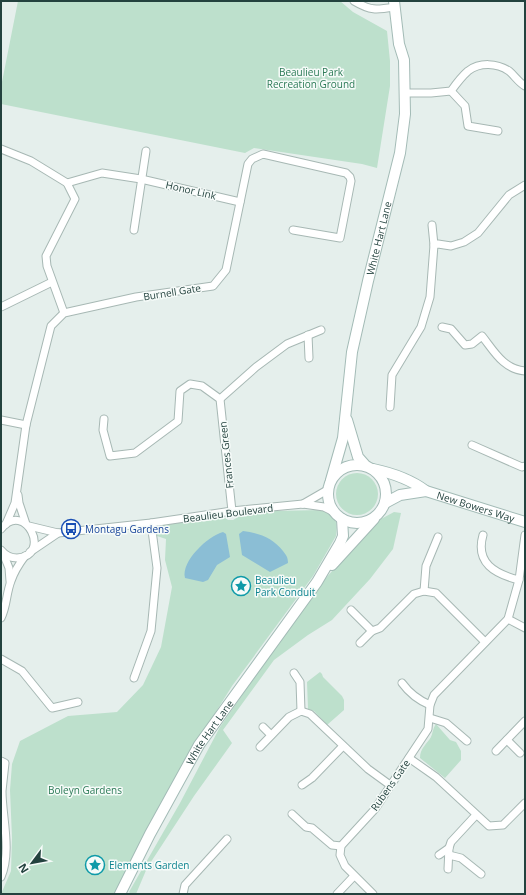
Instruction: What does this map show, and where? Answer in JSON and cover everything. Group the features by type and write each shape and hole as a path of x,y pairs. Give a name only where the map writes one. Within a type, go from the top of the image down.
{"street":[{"path":"354,1 366,8 377,10 396,3"},
{"name":"White Hart Lane","path":"330,484 343,438 352,352 400,153 405,114 404,60 406,52 396,3"},
{"path":"405,93 451,91 468,71 482,65 497,65 510,72 519,83 525,86"},
{"path":"451,91 465,106 468,126 498,131"},
{"path":"1,149 31,161 67,183 75,199 46,256 47,266 52,282 64,313 51,326 26,425 15,503 3,526"},
{"path":"134,230 146,151"},
{"name":"Burnell Gate","path":"64,313 136,297 213,286 226,270 248,164 252,159 263,154 346,173 350,177 351,181 340,238 293,230"},
{"name":"Honor Link","path":"67,183 102,173 141,179 240,202"},
{"path":"434,245 438,244 451,246 464,242 478,233 509,195 525,185"},
{"path":"390,407 392,375 421,327 430,297 434,245 432,225"},
{"path":"1,307 52,282"},
{"path":"442,327 451,329 465,344 472,344 482,336 504,364 518,371 525,371"},
{"path":"104,419 103,430 110,456 135,453 178,421 180,391 190,384 202,386 220,399 256,367 287,344 321,330"},
{"path":"308,335 309,358"},
{"name":"Frances Green","path":"220,399 232,511"},
{"name":"White Hart Lane","path":"346,416 358,457 369,467"},
{"path":"1,420 26,425"},
{"path":"472,445 522,467 525,466"},
{"path":"357,464 369,467 380,476 384,483 387,494 385,503 376,516 370,520 361,523 352,522 338,515 329,500 330,484 338,471 347,466 357,464"},
{"name":"New Bowers Way","path":"369,467 415,482 426,491 525,522"},
{"name":"Beaulieu Boulevard","path":"303,504 330,484"},
{"path":"1,618 5,611 10,582 16,568 33,546 34,540 33,531 27,525 19,503 18,487"},
{"name":"New Bowers Way","path":"385,503 400,495 426,491"},
{"name":"Beaulieu Boulevard","path":"3,526 9,522 17,521 58,533 151,523 232,511 303,504 324,507 338,515"},
{"name":"White Hart Lane","path":"120,894 150,834 199,745 316,582 340,543 343,531 338,515"},
{"name":"White Hart Lane","path":"316,582 376,516"},
{"path":"134,678 151,631 157,568 151,523"},
{"name":"Beaulieu Boulevard","path":"27,554 58,533"},
{"path":"483,535 480,545 484,559 494,572 519,580"},
{"path":"402,682 409,693 430,705 434,695 508,618 519,580 525,535"},
{"path":"424,591 426,566 438,537"},
{"path":"2,551 8,556 14,558 27,554"},
{"path":"2,551 8,568 10,582"},
{"path":"360,644 372,631 380,628 414,594 424,591 436,593 485,642"},
{"path":"351,610 372,631"},
{"path":"508,618 525,628"},
{"path":"1,659 22,671 52,708 78,702"},
{"path":"294,673 300,682 301,711"},
{"name":"Rubens Gate","path":"341,846 375,809 428,729 430,705"},
{"path":"260,746 289,717 301,711 310,714 368,769 390,785"},
{"path":"430,718 446,723 468,741"},
{"path":"496,750 525,721"},
{"path":"263,727 271,735"},
{"path":"507,740 520,753"},
{"path":"302,785 312,778 343,746"},
{"path":"409,758 436,777 489,826 502,826 525,803"},
{"path":"1,761 5,763 2,791 6,854 4,869 1,877"},
{"path":"292,814 306,827 312,828 332,845 341,846 340,855 345,866 373,894"},
{"path":"448,868 451,842 476,815"},
{"path":"183,894 185,885 227,838"},
{"path":"439,855 449,852 461,858 481,874"},
{"path":"338,894 354,876"}],"green space":[{"name":"Beaulieu Park Recreation Ground","path":"18,1 340,1 353,12 387,31 390,61 390,86 377,168 362,164 254,148 245,153 1,104 1,87"},
{"path":"357,473 372,479 378,494 372,509 357,515 342,509 336,494 342,479"},
{"name":"Boleyn Gardens","path":"322,510 330,514 335,520 337,526 336,536 313,576 232,686 178,773 116,894 1,894 11,871 12,838 10,790 12,764 20,741 68,716 117,712 143,685 161,647 172,587 165,560 166,539 157,536 157,526 221,517 228,520 233,520 242,515 272,511"},
{"path":"394,512 401,513 393,549 370,579 332,620 308,635 274,660 223,730 232,743 194,796 147,868 136,894 131,894 129,892 180,803 220,727 318,587 363,536 381,519"},
{"path":"320,672 344,700 344,710 327,725 314,711 308,709 307,682"},
{"path":"436,724 450,740 456,742 461,751 461,760 445,778 420,758 421,751 431,737"}],"water":[{"path":"243,531 255,533 270,539 279,546 286,555 288,563 270,572 242,555 239,534"},
{"path":"223,532 226,534 230,557 217,565 208,580 203,582 185,578 187,564 191,557 210,538"}],"place":[{"name":"Montagu Gardens","path":"71,529"},
{"name":"Beaulieu Park Conduit","path":"241,586"},
{"name":"Elements Garden","path":"95,865"}]}
